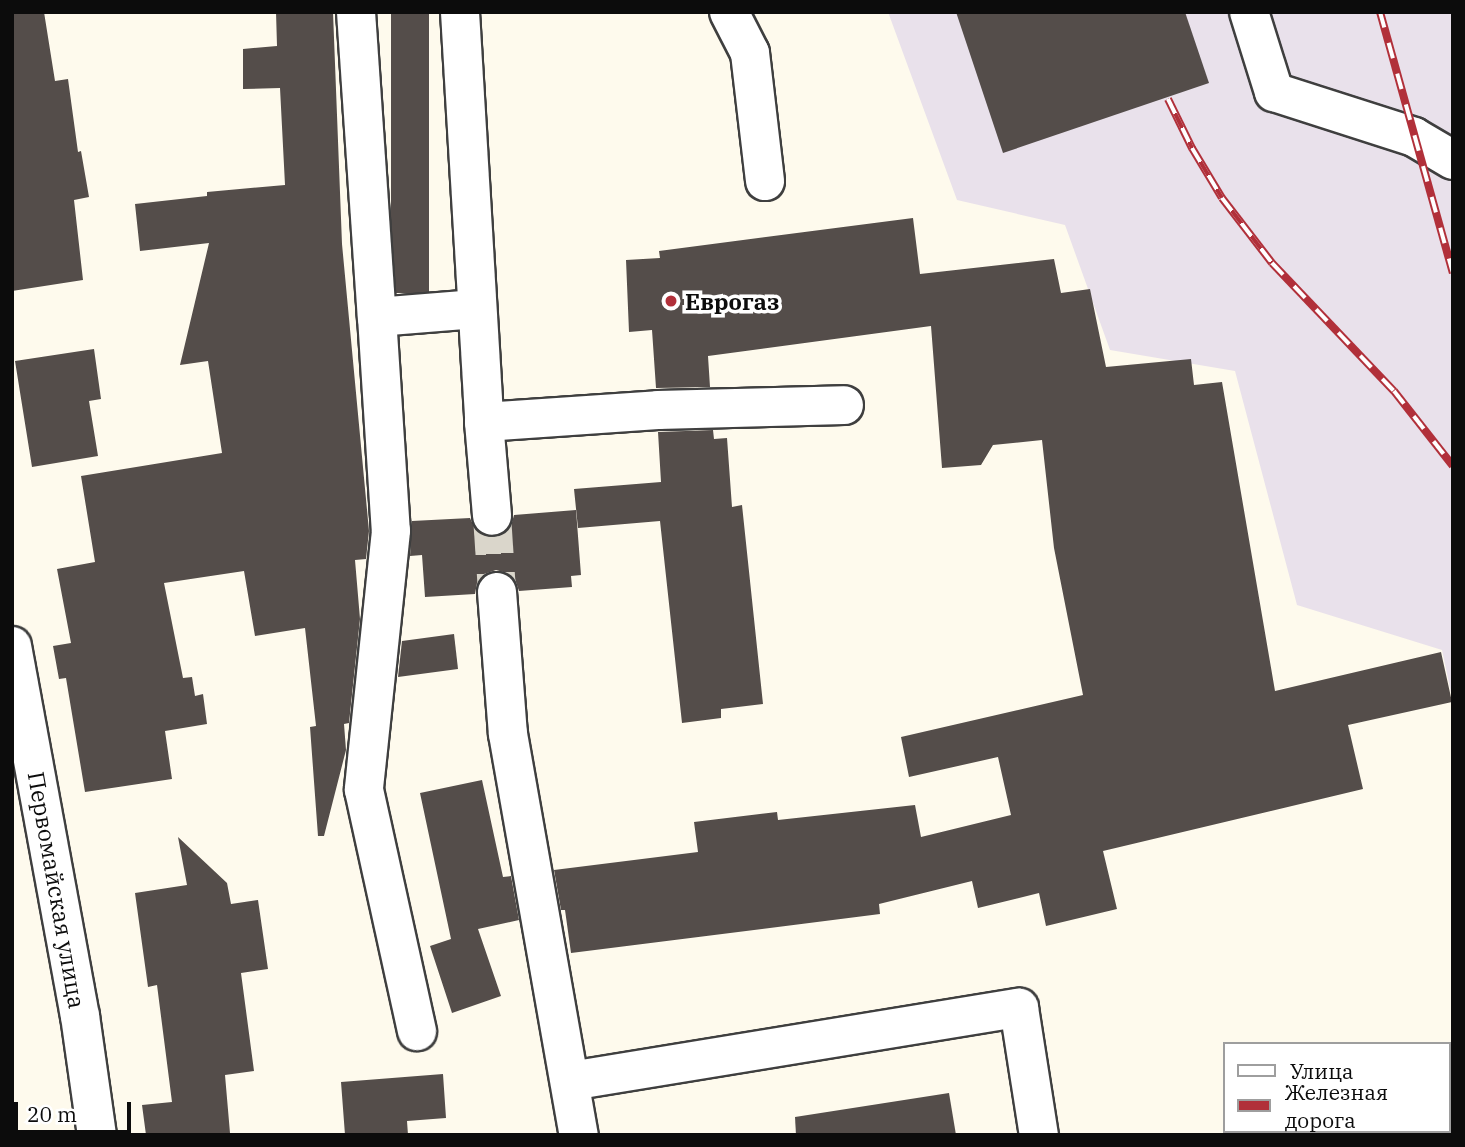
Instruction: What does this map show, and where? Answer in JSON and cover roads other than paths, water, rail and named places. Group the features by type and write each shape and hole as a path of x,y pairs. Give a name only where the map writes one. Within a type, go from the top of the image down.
{"street":[{"path":"356,12 391,531 363,790 417,1031"},
{"path":"460,12 492,516"},
{"path":"729,12 750,53 765,181"},
{"path":"1249,12 1274,92 1414,138 1453,160"},
{"path":"377,317 477,309"},
{"path":"484,422 658,410 844,405"},
{"path":"497,592 508,734 579,1135"},
{"name":"Первомайская улица","path":"12,646 79,1016 97,1135"},
{"path":"571,1081 1019,1008 1039,1135"}],"tunnel":[{"path":"492,516 497,592"}],"railway":[{"path":"1380,12 1453,273"},
{"path":"1168,99 1192,148 1222,198 1272,263 1394,391 1453,466"}],"place":[{"name":"Еврогаз","path":"671,301"}]}
